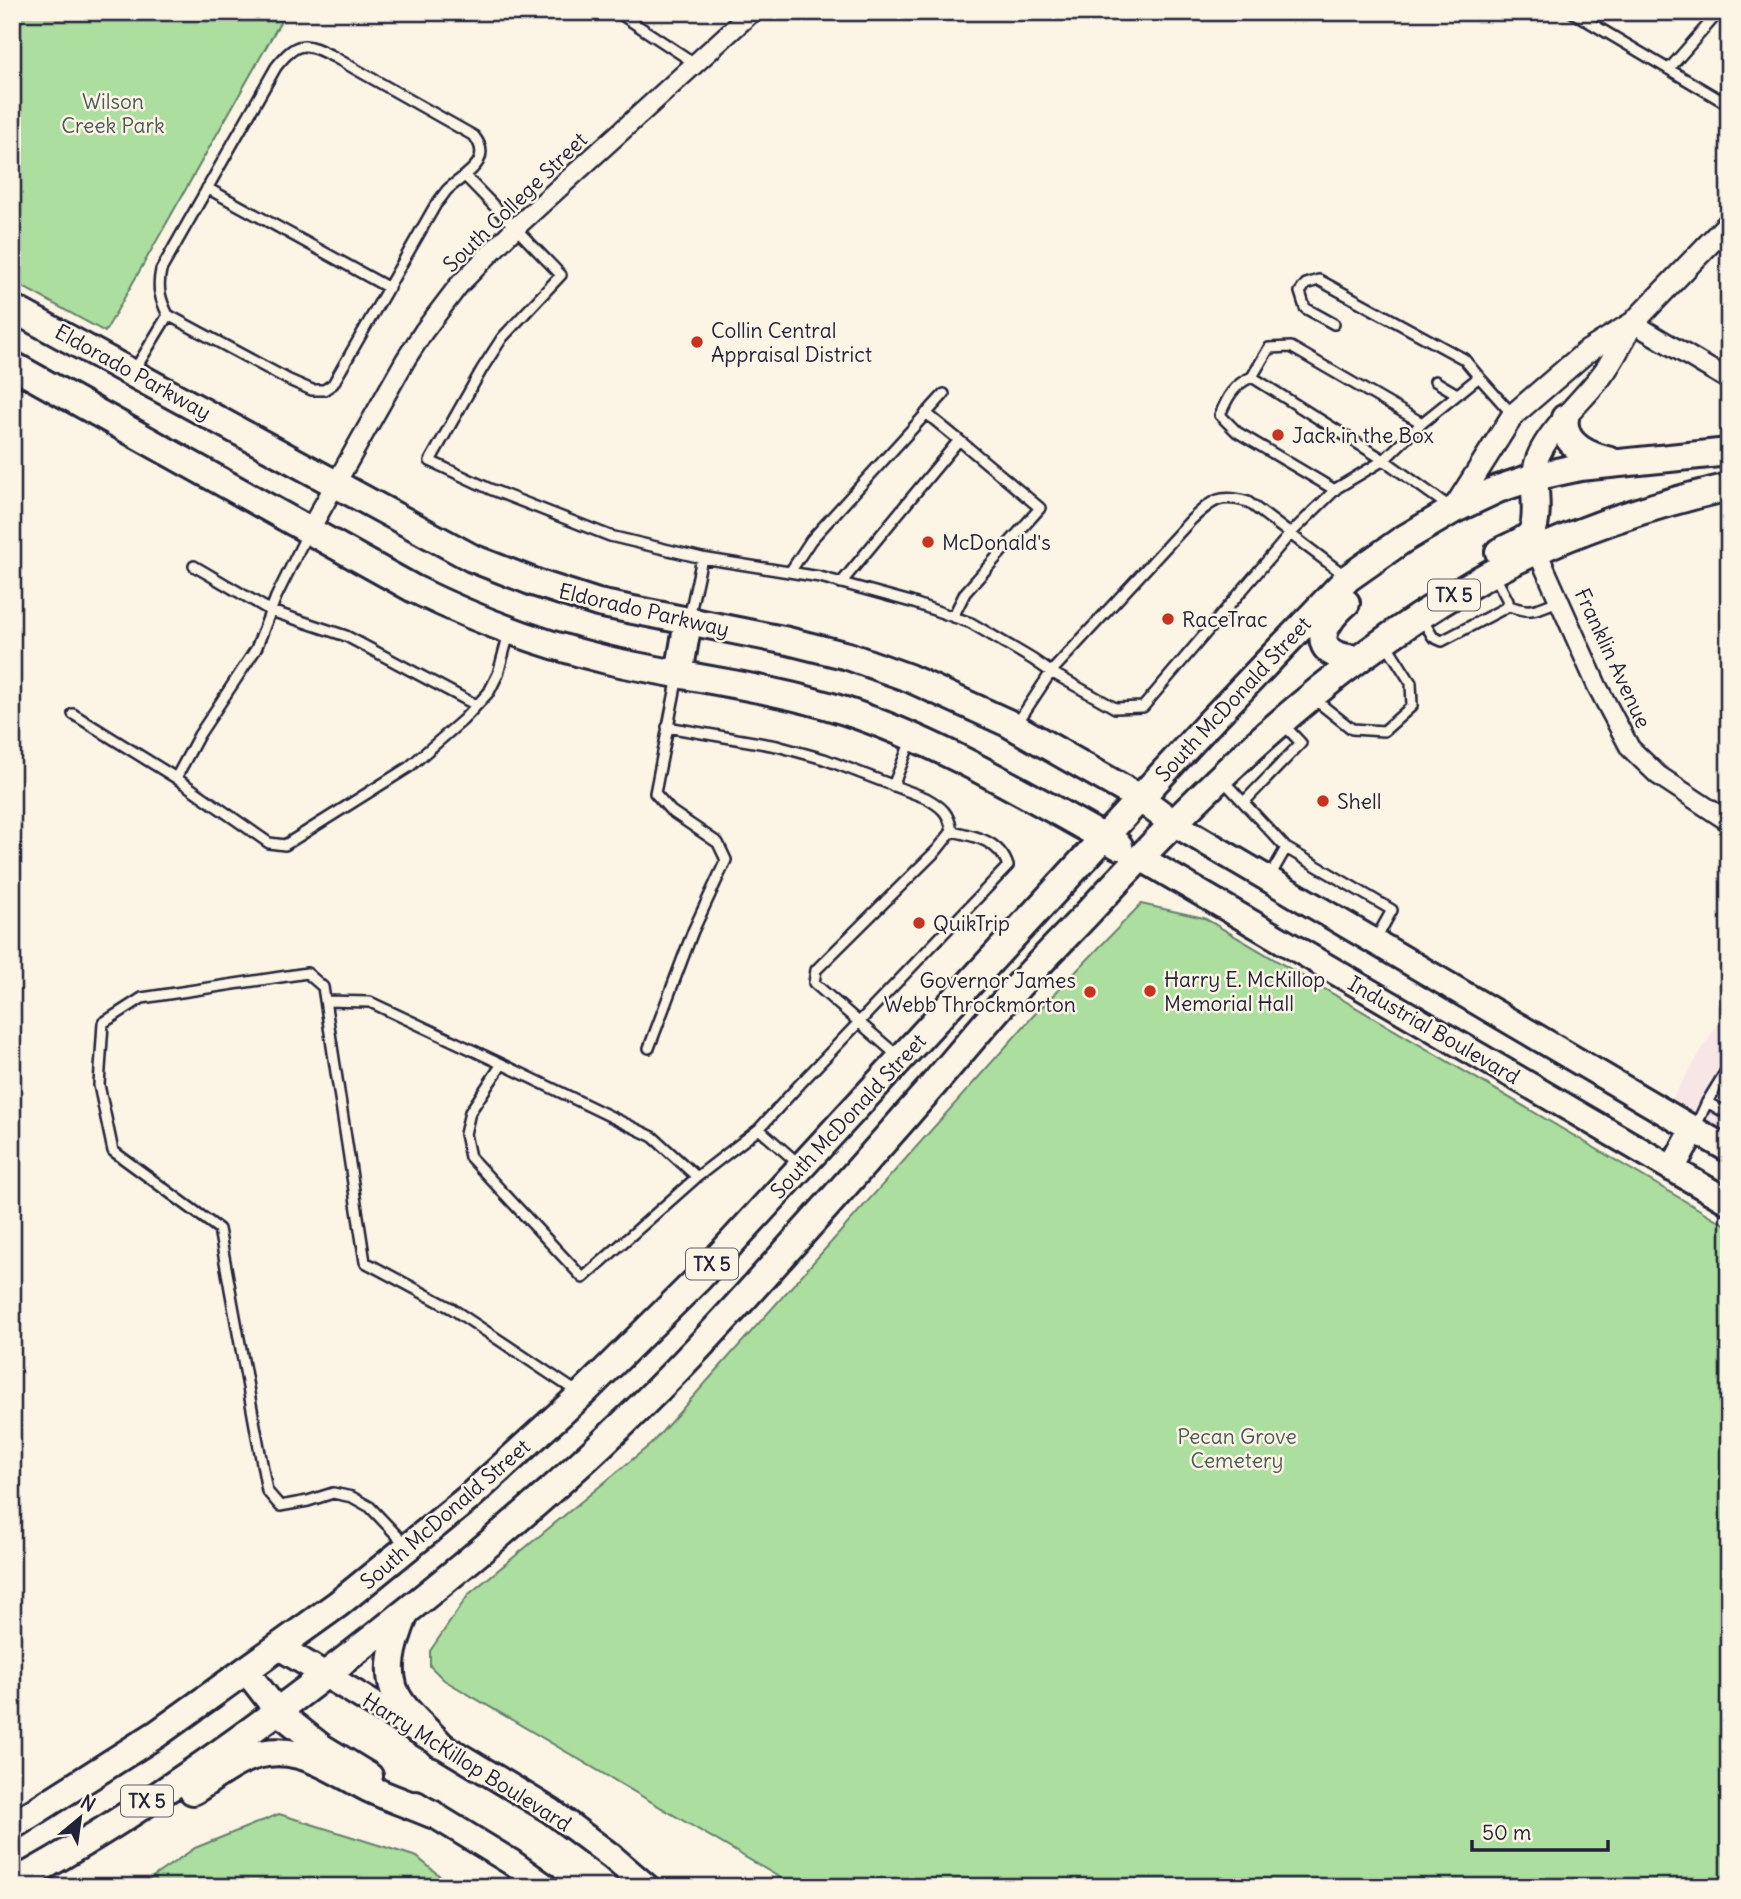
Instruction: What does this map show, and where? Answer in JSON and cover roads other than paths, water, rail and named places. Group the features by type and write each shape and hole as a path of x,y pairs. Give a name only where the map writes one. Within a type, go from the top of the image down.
{"main road":[{"name":"Eldorado Parkway","path":"12,308 442,542 500,569 598,603 788,640 848,656 957,699 1015,727 1141,799 1172,823"},
{"path":"12,365 423,594 509,631 606,660 844,710 913,736 993,774 1139,857"},
{"path":"1566,418 1565,429 1576,447 1590,456 1616,462"},
{"name":"South McDonald Street","path":"12,1826 157,1734 338,1604 466,1500 582,1395 699,1278 1211,721 1348,578 1402,540 1453,510 1498,489 1534,477 1616,462 1729,452"},
{"path":"1386,639 1417,603 1439,584 1529,536 1535,514 1534,477"},
{"name":"South McDonald Street","path":"22,1879 113,1824 278,1712 476,1555 562,1479 651,1396 830,1203 1022,982 1139,857 1220,777 1310,696 1420,616 1493,573 1537,551 1624,516 1729,486"},
{"path":"1358,659 1340,656 1329,649 1324,642 1324,628 1331,616 1387,566 1402,540"},
{"path":"679,674 688,622"},
{"path":"1172,823 1729,1150"},
{"name":"Industrial Boulevard","path":"1139,857 1729,1202"},
{"path":"990,962 1022,982"},
{"path":"901,1058 932,1085"},
{"path":"1672,1169 1694,1129"},
{"path":"406,1612 391,1656 394,1688 401,1703 440,1744"},
{"name":"Harry McKillop Boulevard","path":"279,1647 551,1811 647,1887"},
{"path":"246,1671 278,1712 321,1746 512,1862 546,1887"},
{"path":"22,1879 91,1855 242,1760 266,1753 293,1754 319,1760 369,1788 432,1814"}],"street":[{"name":"South College Street","path":"309,531 424,331 459,285 515,228 752,12"},
{"path":"1534,477 1539,453 1605,372 1633,323 1729,223"},
{"path":"1633,323 1729,380"},
{"path":"1453,510 1513,415 1585,353 1633,323"},
{"name":"Franklin Avenue","path":"1537,551 1597,686 1630,748 1658,775 1729,822"}],"lane":[{"path":"617,12 696,64"},
{"path":"1572,12 1729,105"},
{"path":"1669,69 1719,12"},
{"path":"301,45 312,46 334,57 474,136 480,144 481,157 475,167 436,204 333,384 324,390 312,390 289,380 169,315 161,301 158,285 161,270 207,188 276,67 292,49 301,45"},
{"path":"465,176 561,275 502,338 430,461 490,489 610,536 702,558 841,583 911,602 971,623 1115,708 1143,708 1290,534 1335,490 1384,460 1422,424 1479,377"},
{"path":"207,188 389,289"},
{"path":"1334,324 1305,308 1300,292 1306,284 1319,281 1464,359 1513,415"},
{"path":"133,373 169,315"},
{"path":"1335,490 1237,432 1220,415 1233,389 1241,381 1252,377 1269,348 1291,347 1422,424"},
{"path":"1252,377 1384,460 1453,510"},
{"path":"1435,382 1457,394"},
{"path":"790,572 811,540 944,394"},
{"path":"926,413 1040,509 965,593 953,617"},
{"path":"841,583 959,440"},
{"path":"1015,727 1051,672 1191,520 1213,500 1233,497 1248,502 1348,578"},
{"path":"176,778 199,735 256,649 309,531"},
{"path":"688,622 702,558"},
{"path":"194,566 271,611 346,636 476,705"},
{"path":"1493,573 1508,601 1507,605"},
{"path":"1507,605 1530,612 1560,600"},
{"path":"1420,616 1433,636 1442,640 1507,605"},
{"path":"73,714 176,778 269,843 285,845 409,767 463,720 489,692 498,674 509,631"},
{"path":"1310,696 1352,729 1384,731 1412,706 1411,683 1386,639"},
{"path":"649,1048 693,931 726,859 718,843 671,811 655,793 679,674"},
{"path":"1244,802 1301,743 1280,721"},
{"path":"667,727 777,746 824,759 941,807 950,818 952,831 937,850 816,970 814,983 901,1058"},
{"path":"893,786 913,736"},
{"path":"1220,777 1286,848 1392,910 1375,942"},
{"path":"502,1064 470,1112 464,1134 470,1157 583,1278 697,1177 759,1129 1008,866 1004,856 982,837 952,831"},
{"path":"1268,879 1286,848"},
{"path":"409,1548 370,1507 352,1497 333,1493 280,1506 267,1491 219,1228 113,1151 99,1085 103,1023 142,998 307,973 323,987 365,1262 451,1308 582,1395"},
{"path":"325,1001 370,1002 502,1064 653,1137 697,1177"},
{"path":"1694,1129 1729,1066"},
{"path":"1707,1102 1729,1115"},
{"path":"759,1129 802,1166"}],"place":[{"name":"Collin Central Appraisal District","path":"697,342"},
{"name":"Jack in the Box","path":"1278,435"},
{"name":"McDonald's","path":"928,542"},
{"name":"RaceTrac","path":"1168,619"},
{"name":"Shell","path":"1323,801"},
{"name":"QuikTrip","path":"919,923"},
{"name":"Harry E. McKillop Memorial Hall","path":"1150,991"},
{"name":"Governor James Webb Throckmorton","path":"1090,992"}],"park label":[{"name":"Wilson Creek Park","path":"113,113"},
{"name":"Pecan Grove Cemetery","path":"1237,1448"}]}
